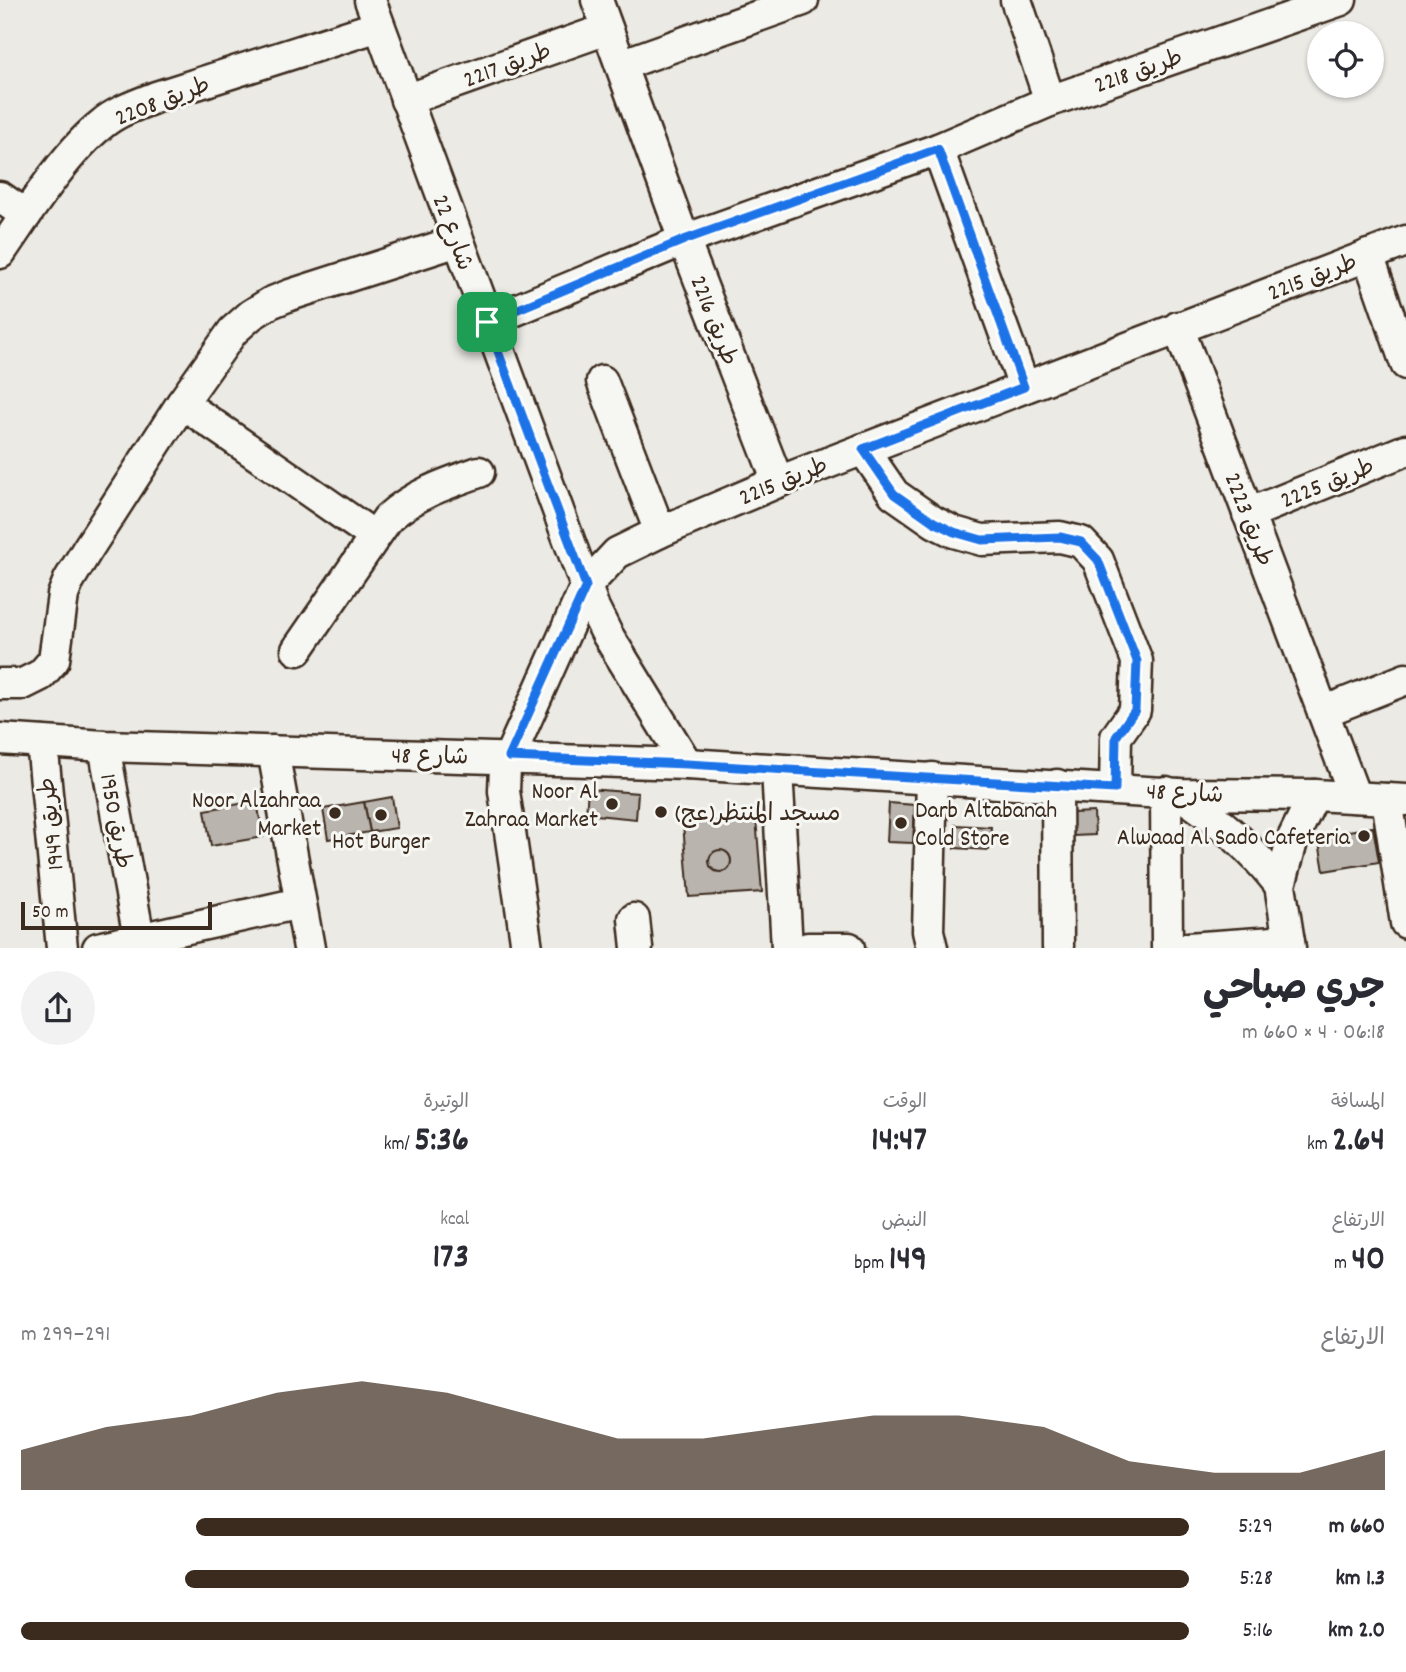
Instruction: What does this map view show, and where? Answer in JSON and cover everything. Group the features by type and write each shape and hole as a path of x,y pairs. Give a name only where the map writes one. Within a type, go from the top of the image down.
{"street":[{"name":"طريق 2216","path":"597,0 684,240 778,482"},
{"path":"621,65 803,0"},
{"path":"1016,0 1050,101"},
{"name":"طريق 2218","path":"487,322 684,240 938,149 1050,101 1341,0"},
{"name":"شارع 22","path":"374,13 586,586 607,634 687,764"},
{"name":"طريق 2208","path":"0,253 84,140 103,123 127,109 374,13"},
{"name":"طريق 2217","path":"406,100 607,29"},
{"path":"938,149 1024,387"},
{"path":"0,197 26,215"},
{"name":"طريق 2215","path":"527,947 503,777 509,757 586,586 617,553 778,482 1406,241"},
{"path":"0,684 23,684 41,675 54,660 59,617 69,580 183,403 233,331 270,303 458,242"},
{"path":"1368,255 1406,364"},
{"name":"طريق 2223","path":"1178,327 1355,797"},
{"path":"602,381 660,532"},
{"path":"183,403 374,536"},
{"path":"863,449 894,494 924,516 954,532 982,540 1060,537 1081,542 1098,560 1137,661 1135,710 1116,737 1115,789"},
{"name":"طريق 2225","path":"1248,514 1406,450"},
{"path":"298,650 388,518 406,502 426,491 479,471"},
{"path":"1324,712 1406,679"},
{"name":"شارع 48","path":"0,739 104,746 687,764 1173,793 1314,795 1396,800"},
{"name":"طريق 1949","path":"42,742 62,947"},
{"name":"طريق 1950","path":"104,746 139,938"},
{"path":"272,751 309,947"},
{"path":"777,770 787,947"},
{"path":"932,778 928,931 932,947"},
{"path":"1057,785 1058,947"},
{"path":"1167,947 1173,793 1208,813 1234,834 1280,885"},
{"path":"1188,947 1289,944 1280,885 1293,838 1314,795"},
{"path":"1396,800 1406,923"},
{"path":"98,947 300,903"},
{"path":"808,947 849,947"}],"building":[{"name":"Noor Al Zahraa Market","path":"588,789 638,793 636,819 586,814"},
{"name":"Hot Burger","path":"392,797 397,828 370,832 364,802"},
{"path":"257,801 263,837 211,846 205,810"},
{"path":"364,802 370,832 328,839 323,809"},
{"name":"Darb Altabanah Cold Store","path":"889,803 915,805 913,843 887,842"},
{"path":"1094,812 1095,835 1073,836 1072,813"},
{"path":"756,818 762,892 689,897 683,824"},
{"path":"955,825 991,827 989,850 954,848"},
{"path":"1373,827 1379,862 1324,871 1318,836"},
{"path":"720,850 728,853 731,861 728,869 720,872 712,869 709,861 712,853"}],"place":[{"name":"Noor Al Zahraa Market","path":"612,804"},
{"name":"مسجد المنتظر(عج)","path":"661,812"},
{"name":"Noor Alzahraa Market","path":"335,813"},
{"name":"Hot Burger","path":"381,815"},
{"name":"Darb Altabanah Cold Store","path":"901,823"},
{"name":"Alwaad Al Sado Cafeteria","path":"1364,836"}],"route":[{"path":"938,149 1024,387 863,449 894,494 934,522 954,532 982,540 1060,537 1081,542 1098,560 1137,661 1135,710 1116,737 1115,789 687,764 509,757 586,586 487,322 684,240 938,149"}]}
